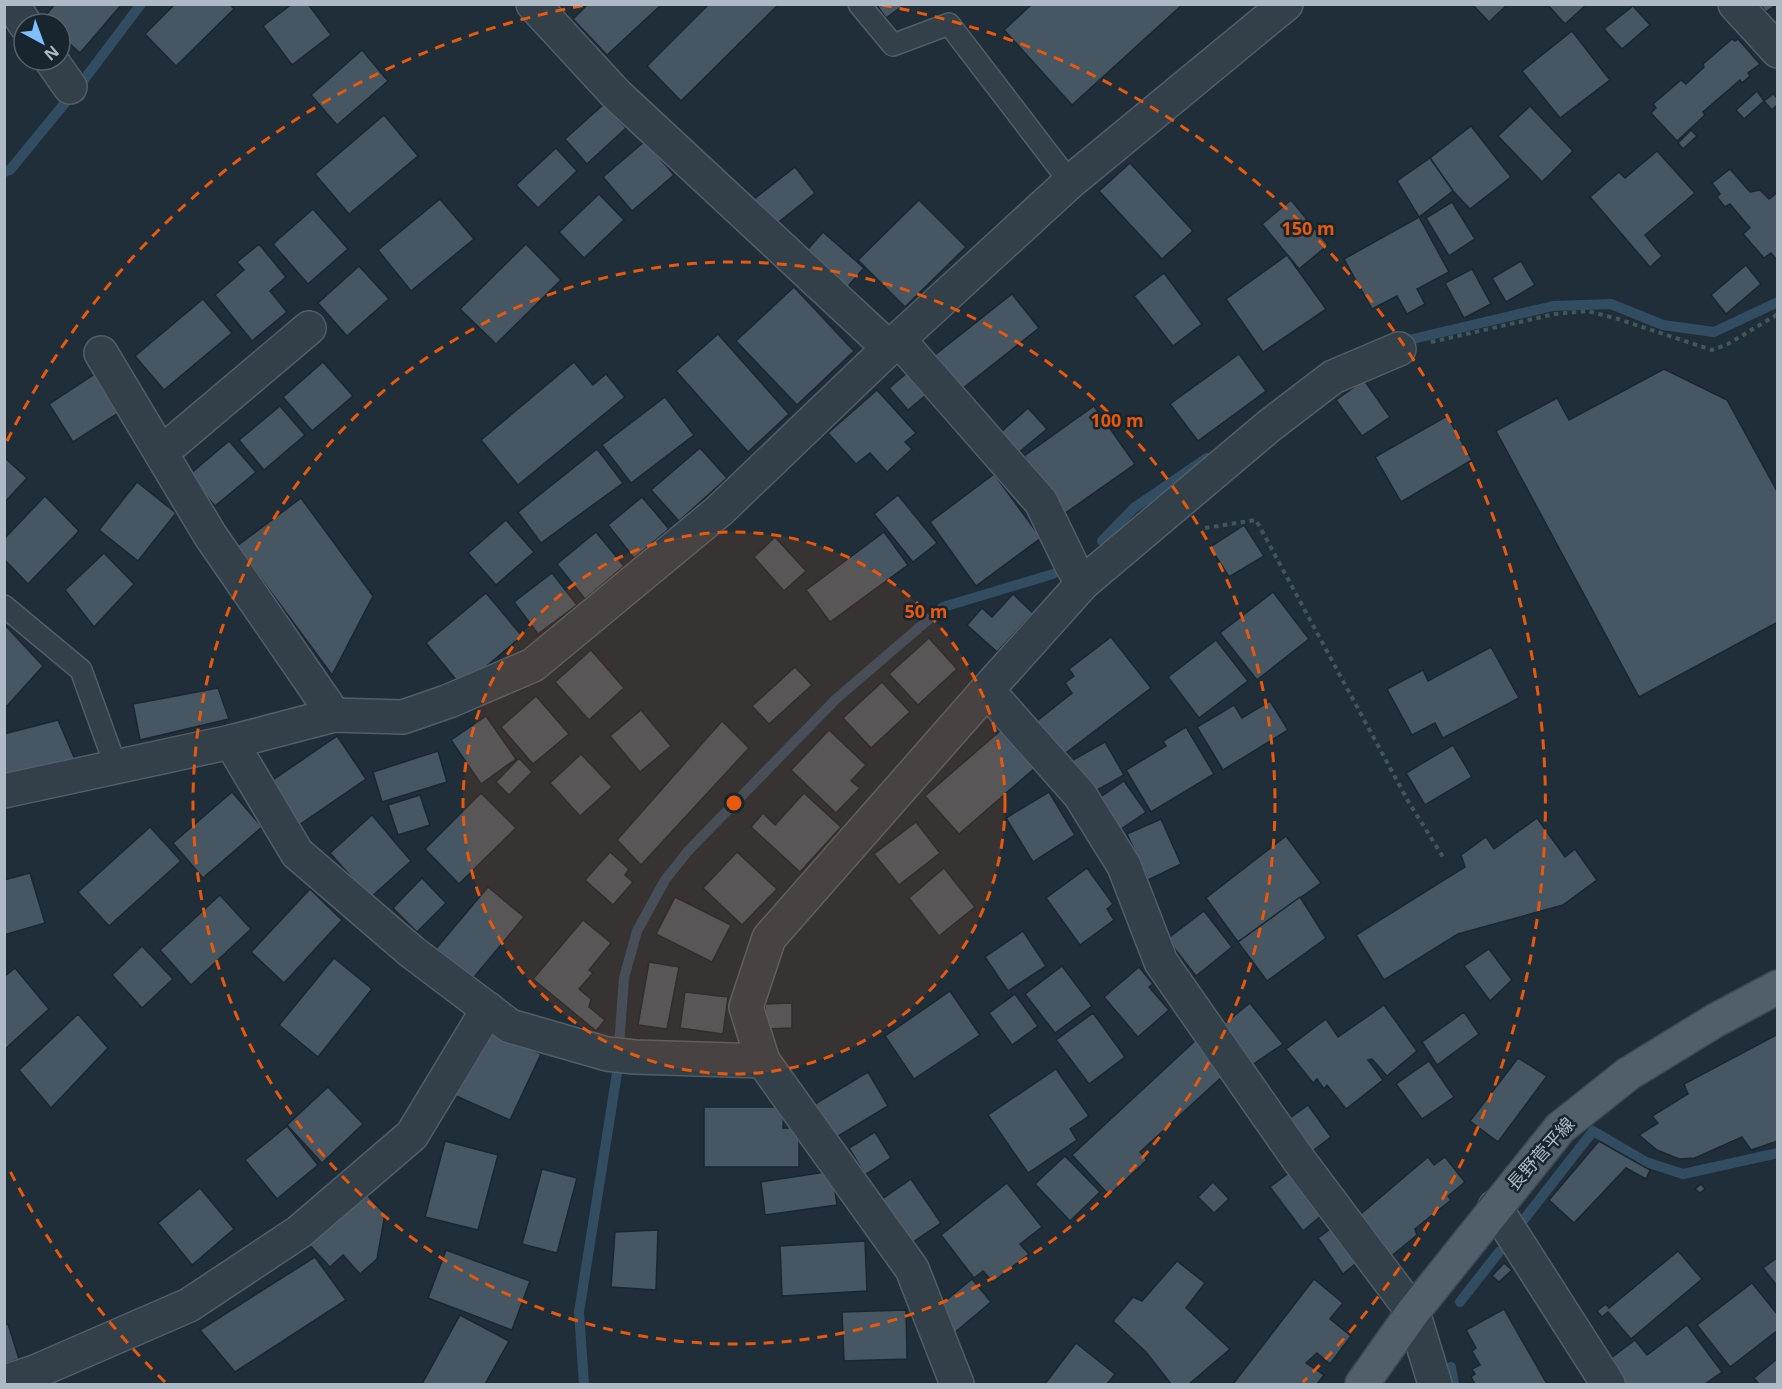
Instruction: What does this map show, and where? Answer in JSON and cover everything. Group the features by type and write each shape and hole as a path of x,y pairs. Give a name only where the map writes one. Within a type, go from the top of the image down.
{"main road":[{"name":"長野菅平線","path":"1362,1384 1413,1312 1560,1128 1628,1074 1716,1020 1778,987"}],"street":[{"path":"533,4 616,94 894,344 1041,502 1083,584"},
{"path":"1735,4 1778,51"},
{"path":"4,791 231,742 334,715 403,717 533,665 719,511 894,344 1070,182 1281,6"},
{"path":"59,72 70,87"},
{"path":"161,453 309,328"},
{"path":"957,1384 912,1269 763,1061 746,1007 769,938 1083,584 1269,426 1333,377 1399,349"},
{"path":"101,353 210,535 334,715"},
{"path":"987,690 1080,795 1124,866 1161,962 1299,1160 1413,1312 1435,1384"},
{"path":"231,742 297,853 412,952 510,1026 621,1055 763,1061"},
{"path":"4,1382 35,1372 189,1305 299,1232 412,1136 488,1009"},
{"path":"1495,1207 1608,1384"}],"lane":[{"path":"859,4 893,45 949,24 1070,182"},
{"path":"4,606 81,670 116,767"}],"path":[{"path":"1399,349 1555,314 1588,311 1712,350 1728,344 1778,314"},
{"path":"1162,516 1179,532 1256,520 1408,801 1443,857"}],"building":[{"path":"55,4 122,4 80,53 72,46 72,12 48,12"},
{"path":"175,4 230,4 234,9 176,66 145,34"},
{"path":"292,4 308,4 331,35 292,65 263,26"},
{"path":"588,4 661,5 607,55 573,19"},
{"path":"709,4 779,4 681,101 647,66"},
{"path":"876,4 905,4 886,18"},
{"path":"1032,4 1183,4 1072,105 1004,30"},
{"path":"1472,4 1508,4 1489,22"},
{"path":"1547,4 1587,4 1565,24"},
{"path":"1760,4 1777,4 1766,12"},
{"path":"1633,6 1650,25 1622,49 1604,29"},
{"path":"1572,31 1610,80 1560,118 1522,71"},
{"path":"1732,39 1735,41 1738,39 1760,64 1748,73 1750,76 1742,83 1740,80 1703,112 1705,115 1677,141 1651,113 1656,108 1653,104 1681,80 1686,84 1704,67 1703,64"},
{"path":"362,50 388,81 337,125 311,95"},
{"path":"1757,91 1764,101 1744,119 1736,110"},
{"path":"1773,94 1778,99 1778,104 1772,110 1764,101"},
{"path":"604,104 626,128 587,164 565,139"},
{"path":"1530,106 1573,151 1542,182 1498,136"},
{"path":"384,115 418,156 349,214 315,174"},
{"path":"1471,126 1511,177 1470,209 1453,191 1430,158"},
{"path":"1691,130 1697,136 1683,149 1678,143"},
{"path":"645,141 674,175 632,211 603,177"},
{"path":"556,148 577,171 538,208 516,185"},
{"path":"1657,151 1695,193 1645,235 1662,256 1650,267 1590,197 1619,172 1625,178"},
{"path":"1430,158 1453,191 1419,217 1397,181"},
{"path":"1130,163 1193,231 1162,259 1099,191"},
{"path":"795,167 815,193 775,225 754,199"},
{"path":"1730,169 1750,192 1760,190 1769,199 1778,192 1778,261 1771,253 1764,258 1743,234 1750,228 1730,204 1725,207 1717,197 1720,194 1712,183"},
{"path":"599,194 624,220 584,258 559,232"},
{"path":"440,199 474,239 411,291 378,250"},
{"path":"919,200 966,247 905,307 858,260"},
{"path":"1291,200 1328,245 1299,269 1262,224"},
{"path":"1452,202 1475,239 1449,256 1426,218"},
{"path":"313,209 348,249 308,284 273,244"},
{"path":"1419,217 1449,272 1417,289 1425,304 1407,314 1397,296 1372,309 1344,259"},
{"path":"823,232 864,268 843,292 802,256"},
{"path":"259,244 286,277 270,291 287,312 252,341 215,295 244,270 237,262"},
{"path":"526,244 561,280 496,344 460,309"},
{"path":"1287,255 1326,309 1263,352 1226,299"},
{"path":"1521,261 1535,285 1506,302 1492,278"},
{"path":"1746,265 1761,284 1726,314 1711,295"},
{"path":"359,266 389,299 347,336 318,303"},
{"path":"1472,269 1491,304 1464,318 1445,283"},
{"path":"1164,273 1202,324 1173,346 1134,296"},
{"path":"794,287 854,351 797,405 736,341"},
{"path":"1012,294 1039,328 953,396 926,362"},
{"path":"203,299 232,333 164,390 135,356"},
{"path":"718,334 789,414 748,452 676,371"},
{"path":"1239,354 1266,391 1198,441 1170,404"},
{"path":"323,362 353,396 312,431 283,397"},
{"path":"574,362 593,385 606,374 625,397 518,485 481,440"},
{"path":"913,368 931,391 908,410 889,388"},
{"path":"1664,369 1727,400 1778,493 1778,622 1639,697 1496,431 1557,398 1569,420"},
{"path":"96,373 120,412 73,442 49,404"},
{"path":"1364,380 1390,417 1362,436 1336,400"},
{"path":"877,390 916,433 905,442 912,449 887,472 870,453 856,464 828,433"},
{"path":"665,397 694,435 631,483 602,445"},
{"path":"280,406 305,435 264,470 239,440"},
{"path":"1094,406 1135,464 1064,514 1024,456"},
{"path":"1028,408 1047,429 1018,453 1001,432"},
{"path":"1447,416 1472,460 1401,502 1375,457"},
{"path":"229,441 256,472 215,506 189,475"},
{"path":"700,448 727,478 679,521 651,490"},
{"path":"597,449 623,483 541,543 518,512"},
{"path":"4,457 27,478 4,503"},
{"path":"994,474 1041,538 976,586 930,522"},
{"path":"137,482 176,513 138,561 99,530"},
{"path":"898,495 937,543 913,562 874,514"},
{"path":"45,496 79,531 28,584 4,559 4,539"},
{"path":"642,497 669,529 634,558 608,525"},
{"path":"301,498 373,596 332,675 237,546"},
{"path":"506,520 534,552 496,585 468,553"},
{"path":"1244,525 1264,556 1229,577 1210,547"},
{"path":"596,532 624,566 585,599 557,564"},
{"path":"884,532 908,565 830,622 806,590"},
{"path":"775,537 806,571 784,591 754,557"},
{"path":"104,553 134,584 94,627 65,590"},
{"path":"552,573 577,605 538,634 514,602"},
{"path":"1273,592 1309,639 1257,680 1220,633"},
{"path":"486,593 522,636 462,687 426,643"},
{"path":"1013,594 1033,613 997,652 967,625 982,608 992,617"},
{"path":"4,624 43,666 7,706 4,704"},
{"path":"1111,637 1151,688 1063,755 1037,721 1072,693 1065,683 1074,676 1069,669"},
{"path":"929,638 957,669 918,705 889,674"},
{"path":"1216,640 1248,681 1199,718 1168,677"},
{"path":"1491,647 1519,698 1443,738 1435,723 1412,735 1387,689 1423,670 1428,681"},
{"path":"591,650 624,688 589,720 555,682"},
{"path":"795,667 812,685 769,724 752,706"},
{"path":"882,682 910,712 871,748 843,718"},
{"path":"218,688 229,719 140,740 133,704"},
{"path":"536,696 569,734 533,764 501,727"},
{"path":"1270,701 1288,730 1223,770 1197,727 1234,705 1242,718"},
{"path":"641,710 671,746 640,772 610,736"},
{"path":"486,716 516,759 481,784 451,740"},
{"path":"58,720 76,762 4,782 4,734"},
{"path":"722,721 749,748 641,865 617,840"},
{"path":"1186,727 1214,774 1151,812 1126,770 1166,746 1163,741"},
{"path":"829,730 866,765 851,781 860,788 836,813 791,770"},
{"path":"1001,730 1035,768 959,834 925,796"},
{"path":"337,736 366,779 296,827 267,784"},
{"path":"1105,742 1124,775 1090,794 1071,761"},
{"path":"1453,745 1472,777 1425,805 1406,773"},
{"path":"438,751 447,782 382,802 373,772"},
{"path":"581,754 612,787 580,816 550,783"},
{"path":"519,758 532,772 509,795 496,782"},
{"path":"1124,781 1146,812 1121,829 1099,798"},
{"path":"232,792 262,827 203,878 173,843"},
{"path":"1049,792 1075,835 1033,862 1006,818"},
{"path":"481,793 516,828 459,884 425,849"},
{"path":"804,793 841,827 800,872 751,827 763,813 775,825"},
{"path":"420,795 430,825 398,835 388,805"},
{"path":"372,815 411,861 370,898 330,853"},
{"path":"1537,818 1565,857 1575,849 1597,880 1563,905 1458,934 1384,980 1356,935 1465,867 1461,855 1486,837 1494,849"},
{"path":"1161,819 1181,864 1148,880 1127,834"},
{"path":"916,822 940,853 899,885 874,854"},
{"path":"150,827 181,861 109,926 78,892"},
{"path":"1286,836 1321,883 1238,942 1206,898"},
{"path":"610,852 629,869 625,875 633,882 613,905 585,880"},
{"path":"737,852 777,889 742,925 703,888"},
{"path":"944,868 975,907 939,936 909,898"},
{"path":"1087,868 1113,904 1107,909 1114,920 1080,945 1046,898"},
{"path":"30,873 45,923 4,935 4,880"},
{"path":"422,878 446,903 417,932 393,908"},
{"path":"488,887 524,917 470,982 434,951"},
{"path":"310,889 342,920 284,983 251,952"},
{"path":"220,895 251,929 191,985 160,950"},
{"path":"675,897 731,925 712,962 656,934"},
{"path":"1300,897 1326,938 1267,981 1238,942"},
{"path":"1204,911 1232,947 1196,976 1167,939"},
{"path":"583,920 611,943 589,970 593,973 579,989 591,999 589,1007 605,1020 596,1031 533,979"},
{"path":"1023,931 1046,966 1008,991 985,957"},
{"path":"142,946 173,979 142,1008 112,975"},
{"path":"1489,949 1512,980 1490,1001 1464,966"},
{"path":"334,958 372,989 318,1057 279,1025"},
{"path":"649,962 679,967 667,1029 638,1025"},
{"path":"1062,966 1092,1006 1055,1033 1025,994"},
{"path":"1139,967 1153,984 1149,987 1169,1010 1138,1037 1104,997"},
{"path":"15,968 49,1009 4,1050 4,977"},
{"path":"950,991 980,1035 914,1079 885,1036"},
{"path":"685,992 728,997 723,1034 680,1028"},
{"path":"1015,994 1038,1026 1012,1045 989,1013"},
{"path":"792,1003 792,1028 766,1029 765,1004"},
{"path":"1250,1003 1283,1044 1249,1067 1220,1027"},
{"path":"1384,1005 1417,1051 1387,1076 1372,1059 1368,1060 1383,1080 1346,1109 1327,1085 1324,1089 1317,1079 1313,1083 1286,1049 1326,1019 1338,1037"},
{"path":"1464,1012 1479,1034 1437,1065 1422,1042"},
{"path":"1093,1013 1125,1057 1089,1084 1056,1040"},
{"path":"78,1014 108,1048 51,1108 19,1070"},
{"path":"485,1028 541,1054 510,1120 454,1095"},
{"path":"1778,1034 1778,1141 1751,1150 1742,1137 1695,1158 1679,1159 1657,1150 1639,1135 1658,1123 1652,1116 1688,1094 1684,1084"},
{"path":"1196,1040 1226,1073 1140,1152 1147,1160 1109,1195 1072,1155"},
{"path":"1518,1058 1547,1076 1498,1142 1470,1121"},
{"path":"1429,1061 1454,1097 1422,1119 1396,1084"},
{"path":"1056,1069 1089,1116 1070,1129 1077,1140 1028,1173 988,1115"},
{"path":"868,1072 888,1106 835,1138 815,1104"},
{"path":"328,1087 363,1124 322,1163 287,1125"},
{"path":"1308,1105 1331,1137 1311,1152 1286,1121"},
{"path":"704,1107 784,1107 783,1128 799,1128 799,1167 704,1167"},
{"path":"287,1126 318,1165 277,1199 245,1160"},
{"path":"875,1132 891,1158 865,1175 849,1148"},
{"path":"445,1141 498,1155 478,1230 425,1217"},
{"path":"1599,1141 1650,1170 1646,1179 1626,1168 1574,1223 1549,1200"},
{"path":"1065,1156 1100,1192 1070,1221 1035,1184"},
{"path":"1428,1157 1434,1165 1445,1157 1465,1182 1448,1196 1451,1200 1415,1229 1417,1235 1389,1258 1356,1218"},
{"path":"542,1169 577,1178 557,1253 522,1244"},
{"path":"1294,1169 1328,1210 1303,1231 1270,1187"},
{"path":"832,1171 837,1205 765,1215 761,1182"},
{"path":"911,1179 941,1223 907,1246 878,1202"},
{"path":"1213,1182 1229,1199 1214,1213 1198,1197"},
{"path":"1007,1183 1042,1227 1020,1244 1029,1254 993,1282 983,1271 974,1278 941,1235"},
{"path":"1701,1184 1705,1189 1700,1193 1695,1189"},
{"path":"359,1187 385,1214 377,1259 360,1274 343,1255 330,1267 303,1238"},
{"path":"200,1188 234,1229 192,1265 158,1223"},
{"path":"1340,1222 1366,1255 1343,1274 1318,1238"},
{"path":"658,1230 656,1290 611,1287 615,1232"},
{"path":"865,1241 867,1291 782,1296 780,1246"},
{"path":"446,1250 530,1281 512,1330 428,1298"},
{"path":"1678,1251 1702,1279 1631,1339 1608,1312 1602,1317 1597,1311 1606,1304 1609,1308"},
{"path":"315,1257 346,1300 235,1372 200,1330"},
{"path":"1778,1257 1778,1287 1763,1268"},
{"path":"1177,1261 1205,1283 1186,1308 1230,1349 1189,1384 1171,1384 1146,1352 1113,1321 1133,1297 1142,1301"},
{"path":"1504,1263 1512,1270 1499,1282 1492,1276"},
{"path":"972,1279 991,1302 953,1334 934,1310"},
{"path":"1314,1279 1343,1303 1330,1319 1351,1336 1330,1364 1317,1353 1306,1363 1324,1375 1317,1384 1233,1384"},
{"path":"1752,1283 1778,1315 1778,1330 1730,1367 1697,1325"},
{"path":"1504,1309 1547,1384 1475,1384 1471,1377 1475,1374 1472,1369 1480,1365 1472,1351 1476,1348 1466,1330"},
{"path":"906,1310 907,1359 844,1361 842,1312"},
{"path":"460,1315 509,1341 485,1384 422,1384"},
{"path":"8,1324 19,1359 4,1364 4,1325"},
{"path":"1687,1325 1722,1372 1705,1384 1624,1384 1607,1361 1635,1340 1647,1355"},
{"path":"1076,1343 1115,1374 1107,1384 1045,1384"},
{"path":"1778,1358 1778,1384 1759,1384 1754,1378"}],"waterway":[{"path":"4,172 10,170 83,81 141,4"},
{"path":"1400,342 1553,306 1611,304 1663,325 1714,332 1778,302"},
{"path":"1102,541 1134,508 1207,458"},
{"path":"584,1384 579,1312 617,1073 624,978 637,931 665,880 688,851 836,699 943,607 1053,574"},
{"path":"1522,1222 1593,1131 1646,1162 1683,1174 1778,1153"},
{"path":"1460,1302 1499,1252"},
{"path":"1451,1367 1454,1384"}]}
